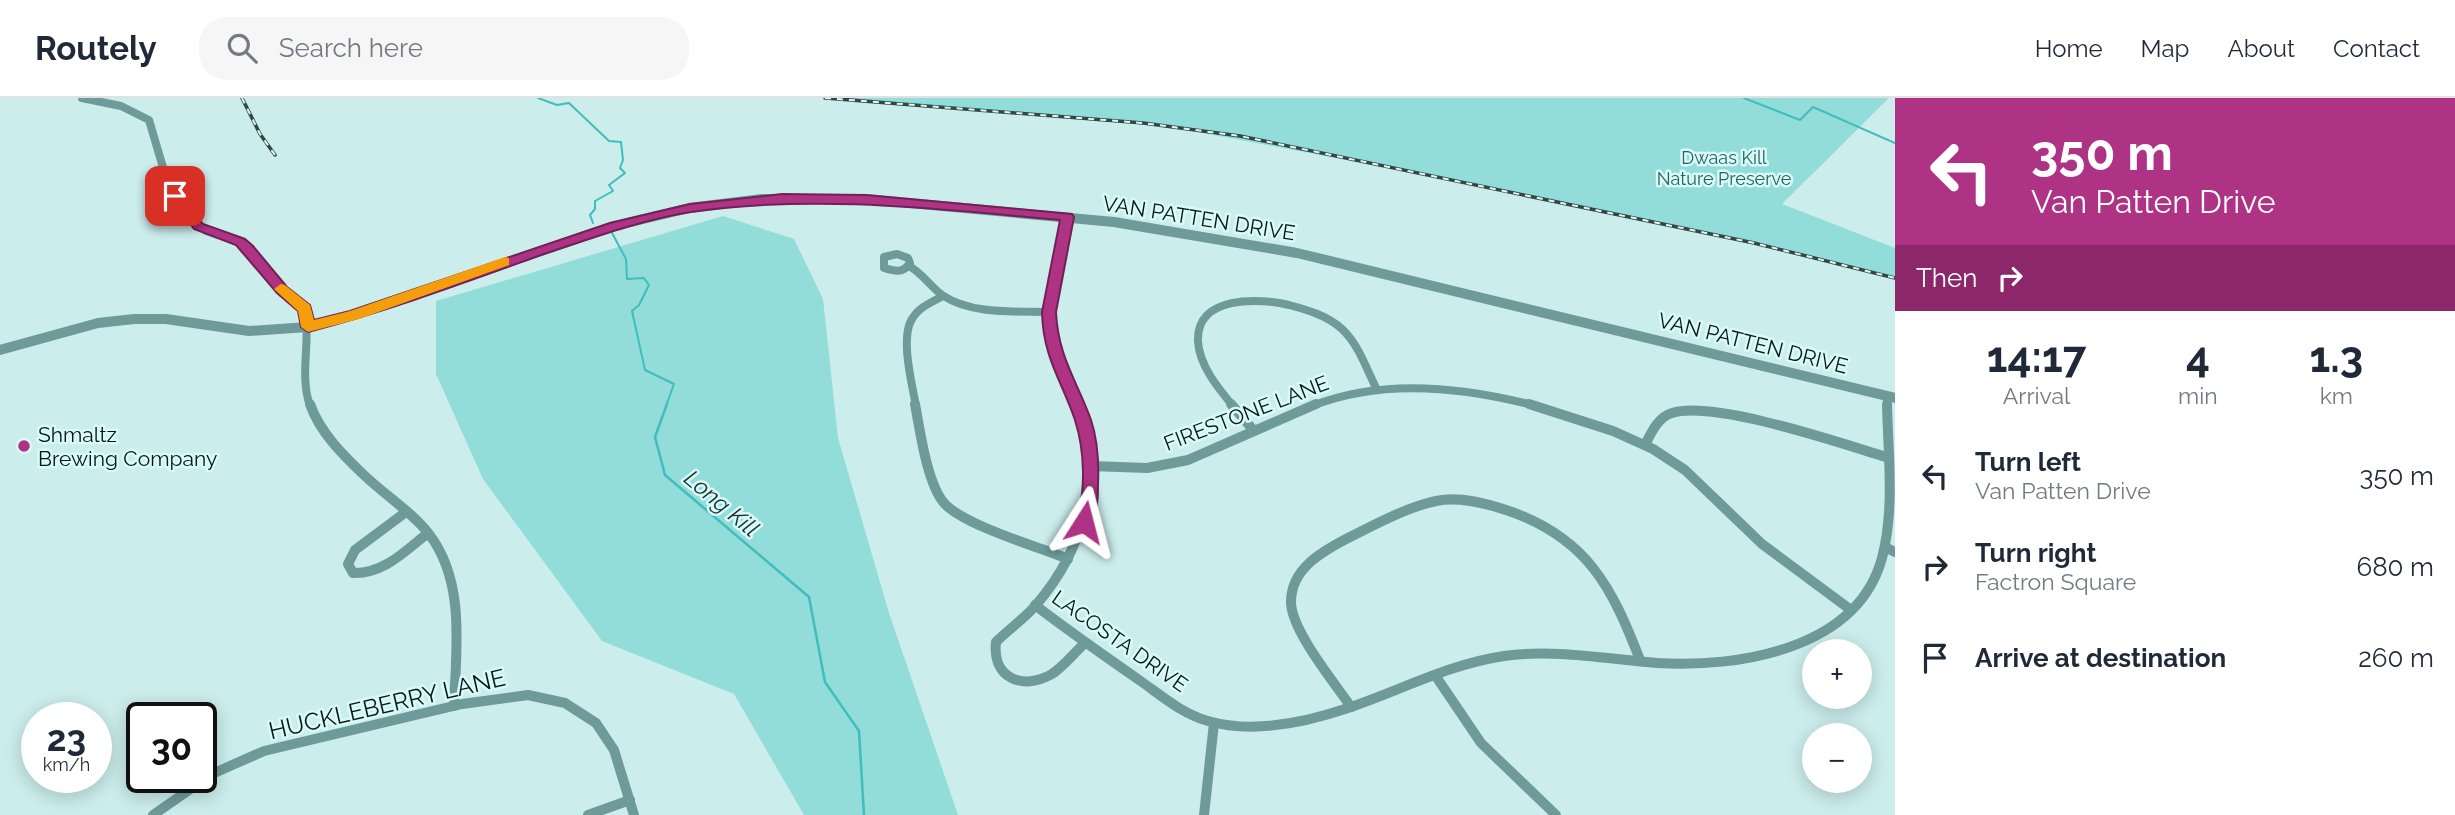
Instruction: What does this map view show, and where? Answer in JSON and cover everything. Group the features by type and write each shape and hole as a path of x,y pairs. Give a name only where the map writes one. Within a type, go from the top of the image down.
{"street":[{"path":"82,98 121,106 149,120 167,181 188,216 206,231 240,242 282,290 305,309 308,327 303,368 306,397 317,421 332,443 428,533 439,548 446,568 458,629 454,706"},
{"name":"VAN PATTEN DRIVE","path":"0,350 98,323 134,319 166,319 249,331 308,327 354,315 614,226 690,208 782,198 866,199 1160,228 1297,253 1891,397"},
{"name":"LACOSTA DRIVE","path":"1068,217 1049,312 1059,369 1083,420 1091,466 1089,506 1079,538 1068,559 1035,606 1174,705 1214,723"},
{"path":"909,265 943,296 971,306 1049,312"},
{"path":"943,296 918,311 906,331 928,464 941,500 958,513 1068,559"},
{"path":"1254,431 1217,387 1197,343 1199,327 1223,305 1260,299 1311,313 1337,324 1358,352 1377,390"},
{"name":"FIRESTONE LANE","path":"1091,466 1130,469 1164,466 1200,456 1296,412 1341,396 1377,390 1424,388 1510,400 1584,421 1645,445 1685,470 1783,562 1851,610"},
{"path":"1204,815 1214,723 1282,726 1324,717 1436,675 1504,656 1597,656 1690,664 1746,659 1810,639 1851,610 1873,583 1890,550 1886,457 1891,397"},
{"path":"1645,445 1660,420 1673,413 1696,410 1775,427 1886,457"},
{"path":"1350,707 1294,622 1290,607 1296,577 1311,559 1326,549 1428,503 1451,499 1478,502 1510,511 1554,531 1574,544 1606,582 1626,622 1640,660"},
{"path":"406,512 355,550 348,564 353,573 363,575 376,570 428,533"},
{"path":"1035,606 996,642 997,668 1006,676 1019,681 1041,678 1052,673 1085,643"},
{"path":"1436,675 1481,743 1553,814"},
{"name":"HUCKLEBERRY LANE","path":"153,815 196,783 234,762 290,744 454,706 526,695 565,703 582,712 612,743 621,759 634,815"},
{"path":"587,815 630,800"}],"green space":[{"name":"Dwaas Kill Nature Preserve","path":"826,98 1889,98 1782,204 1895,248 1895,278 1810,256 1442,178 1166,126"},
{"path":"723,216 794,239 823,299 838,438 889,613 958,815 804,815 734,694 602,641 483,479 436,374 436,301"}],"waterway":[{"name":"Long Kill","path":"538,98 557,105 569,103 609,141 621,142 623,160 620,168 625,173 609,185 613,191 595,201 595,209 590,215 593,223"},
{"path":"1744,98 1800,120 1813,107 1895,143"},
{"name":"Long Kill","path":"611,231 626,259 627,279 644,278 649,285 639,305 632,311 645,370 674,384 666,406"},
{"name":"Long Kill","path":"667,404 655,437 665,475 809,597 825,682 859,731 864,815"}],"railway":[{"path":"242,98 260,134 275,155"},
{"path":"825,98 1143,123 1240,136 1754,243 1895,278"}],"slow traffic":[{"path":"281,289 305,309 308,327 354,315 505,262"}],"place":[{"name":"Shmaltz Brewing Company","path":"24,446"}],"route":[{"path":"175,196 198,226 240,242 248,249 282,290 305,309 308,327 354,315 522,255 614,226 690,208 782,198 866,199 1068,217 1049,312 1049,326 1059,369 1083,420 1087,440 1091,466 1089,506 1084,522"}]}
